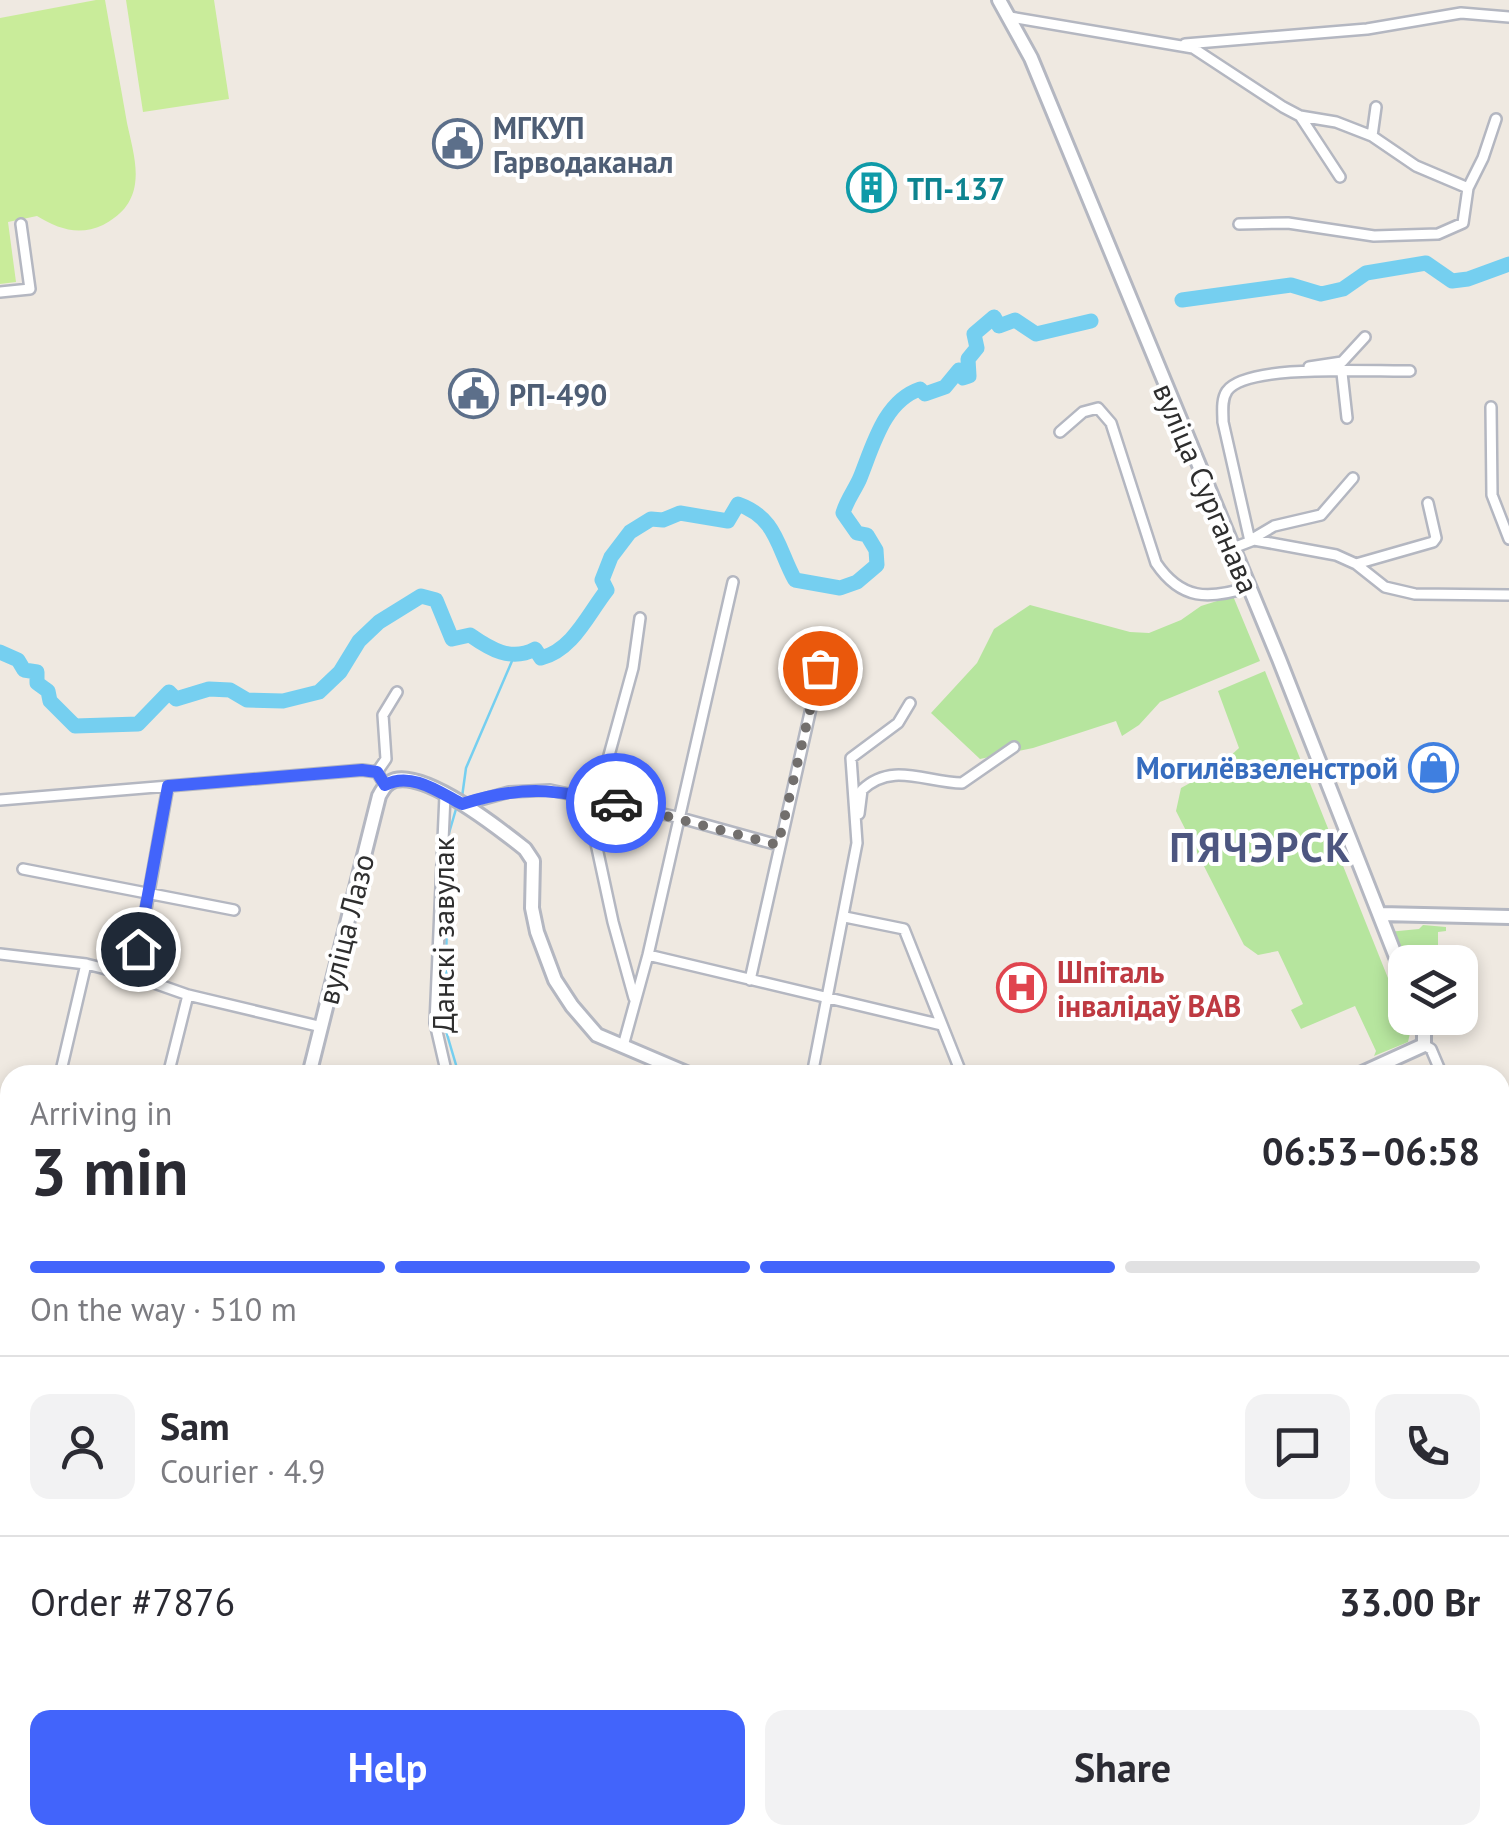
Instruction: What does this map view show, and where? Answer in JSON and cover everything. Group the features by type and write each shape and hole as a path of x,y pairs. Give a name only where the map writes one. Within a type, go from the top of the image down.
{"main road":[{"name":"вуліца Сурганава","path":"999,0 1031,58 1392,945"},
{"path":"385,785 401,779 419,782 462,804 525,849 532,861 536,932 556,980 597,1035 668,1065"},
{"name":"вуліца Лазо","path":"312,1065 353,891 385,785"},
{"path":"1381,914 1509,917"},
{"path":"1383,1065 1424,1045 1424,1035"}],"street":[{"path":"1010,17 1142,42 1178,44 1368,29 1461,13 1509,17"},
{"path":"1178,44 1192,48 1300,116 1336,122 1372,136 1416,166 1468,188"},
{"path":"1372,136 1376,107"},
{"path":"1300,116 1340,178"},
{"path":"1239,224 1288,223 1374,236 1438,234 1462,223 1468,188 1496,118"},
{"path":"0,292 30,288 22,224"},
{"path":"1292,372 1342,362 1364,337"},
{"name":"вуліца Сурганава","path":"1250,541 1229,453 1223,404 1228,390 1241,379 1292,372 1410,371"},
{"path":"1342,373 1347,418"},
{"path":"1060,432 1083,412 1098,408 1111,423 1156,563 1169,582 1198,594 1249,587"},
{"path":"1491,408 1492,495 1509,538"},
{"path":"1233,548 1274,526 1321,515 1353,478"},
{"path":"1356,564 1433,542 1436,538 1428,503"},
{"path":"1250,541 1336,555 1356,564 1385,587 1416,594 1509,595"},
{"path":"623,1046 648,955 733,582"},
{"path":"634,999 613,922 592,798 633,668 640,618"},
{"path":"750,980 820,668"},
{"path":"377,772 386,758 383,715 397,692"},
{"path":"858,826 851,758 898,723 910,703"},
{"path":"814,1065 845,917 862,790 878,777 914,775 962,783 1014,747"},
{"path":"0,800 362,770 377,772"},
{"path":"377,772 385,785"},
{"path":"134,976 168,786"},
{"path":"462,804 528,789 677,817 778,845"},
{"name":"Данскі завулак","path":"445,795 436,1024 445,1065"},
{"path":"23,869 234,910"},
{"path":"845,917 904,928 958,1065"},
{"path":"0,954 86,964 188,995 322,1027"},
{"path":"648,955 942,1025"},
{"path":"62,1065 86,964"},
{"path":"170,1065 188,995"},
{"path":"1424,1045 1431,1049 1438,1065"}],"green space":[{"path":"105,0 135,161 133,191 120,213 86,230 69,230 37,216 8,222 16,282 0,284 0,18"},
{"path":"126,0 214,0 229,99 143,112"},
{"path":"1233,596 1260,661 1160,702 1139,725 1122,736 1116,721 1033,748 980,759 931,713 977,663 994,629 1030,605 1130,632 1149,633 1181,620 1201,606"},
{"path":"1265,671 1388,978 1388,1035 1410,1035 1408,1042 1374,1056 1376,1051 1355,1006 1301,1029 1291,1010 1303,1004 1278,951 1258,955 1244,945 1176,811 1181,788 1217,768 1239,748 1218,691"},
{"path":"1423,925 1446,927 1446,931 1438,932 1438,945 1393,945 1388,932 1419,929"}],"waterway":[{"path":"1182,300 1291,285 1321,294 1343,289 1366,273 1426,263 1452,281 1509,264"},
{"path":"0,652 18,660 24,670 37,672 37,683 75,726 138,724 169,692 176,699 209,689 230,690 247,700 283,701 319,692 379,622 421,596 436,600 452,639 470,635 509,654 535,649 541,658 562,647 586,620 607,590 602,580 611,557 630,532 651,519 663,520 680,513 728,521 738,504 768,525 795,580 840,588 857,582 877,565 876,550 867,535 857,533 843,513 881,426 897,403 920,389 925,394 945,387 959,370 963,378 969,376 968,359 977,348 974,334 994,317 999,326 1015,320 1036,334 1091,321"},
{"path":"462,797 466,768 515,654"},
{"path":"447,840 456,809"},
{"path":"447,848 446,1031 456,1065"}],"way so far":[{"path":"616,803 778,845 820,668"}],"place":[{"name":"МГКУП Гарводаканал","path":"458,144"},
{"name":"ТП-137","path":"872,188"},
{"name":"РП-490","path":"474,394"},
{"name":"Могилёвзеленстрой","path":"1433,767"},
{"name":"Шпіталь інвалідаў ВАВ","path":"1022,988"}],"district":[{"name":"ПЯЧЭРСК","path":"1261,847"}],"route":[{"path":"138,949 168,786 362,770 377,772 385,785 401,779 419,782 462,804 528,789 616,803"}]}
